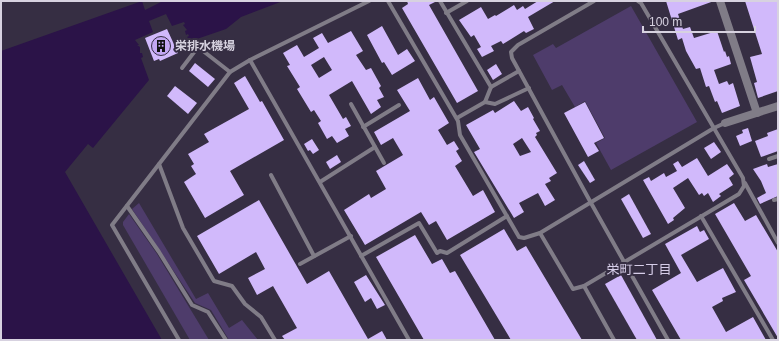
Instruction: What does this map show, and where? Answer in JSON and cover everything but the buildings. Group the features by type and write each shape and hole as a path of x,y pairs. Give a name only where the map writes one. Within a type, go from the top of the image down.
{"street":[{"path":"720,1 757,113"},
{"path":"725,123 778,106"}],"lane":[{"path":"179,340 112,225 230,72 250,60 368,1"},
{"path":"388,1 457,118 460,135 506,216 519,236 524,238 540,233 714,128 725,123"},
{"path":"440,1 491,87"},
{"path":"446,13 467,1"},
{"path":"594,1 514,48 511,52 512,58 668,340"},
{"path":"638,1 641,3 714,128 778,243"},
{"path":"182,68 198,47 230,72"},
{"path":"250,60 409,340"},
{"path":"486,102 491,87 519,71"},
{"path":"457,118 486,102 495,104 528,88"},
{"path":"351,104 384,162"},
{"path":"364,127 399,105"},
{"path":"320,182 375,147"},
{"path":"769,159 778,156"},
{"path":"159,164 183,228 214,281 232,286 245,304 261,317 275,340"},
{"path":"271,175 314,256"},
{"path":"540,233 573,289 584,286 623,261 739,194 745,183"},
{"path":"127,206 159,252 192,305 208,312 226,340"},
{"path":"361,256 419,223 437,253 440,251 447,253 506,216"},
{"path":"701,216 773,340"},
{"path":"300,264 351,236"},
{"path":"584,286 614,340"}],"shaded area":[{"path":"142,1 145,10 163,1 283,1 241,17 226,29 191,41 187,37 189,36 188,34 186,35 185,31 187,30 183,25 185,24 184,22 172,26 166,14 149,21 153,32 135,40 139,45 137,45 140,47 140,53 142,53 143,57 141,58 149,80 93,148 88,144 65,172 162,340 1,340 1,51"},
{"path":"631,6 697,122 611,170 596,143 605,138 585,101 575,107 562,85 552,90 533,55 553,44 556,48"},
{"path":"139,203 196,299 208,293 229,328 242,320 258,340 229,340 211,310 195,303 132,209"},
{"path":"129,214 157,254 209,340 190,340 123,225 123,222"}],"place":[{"name":"栄排水機場","path":"161,46"}],"district":[{"name":"栄町二丁目","path":"639,269"}]}
